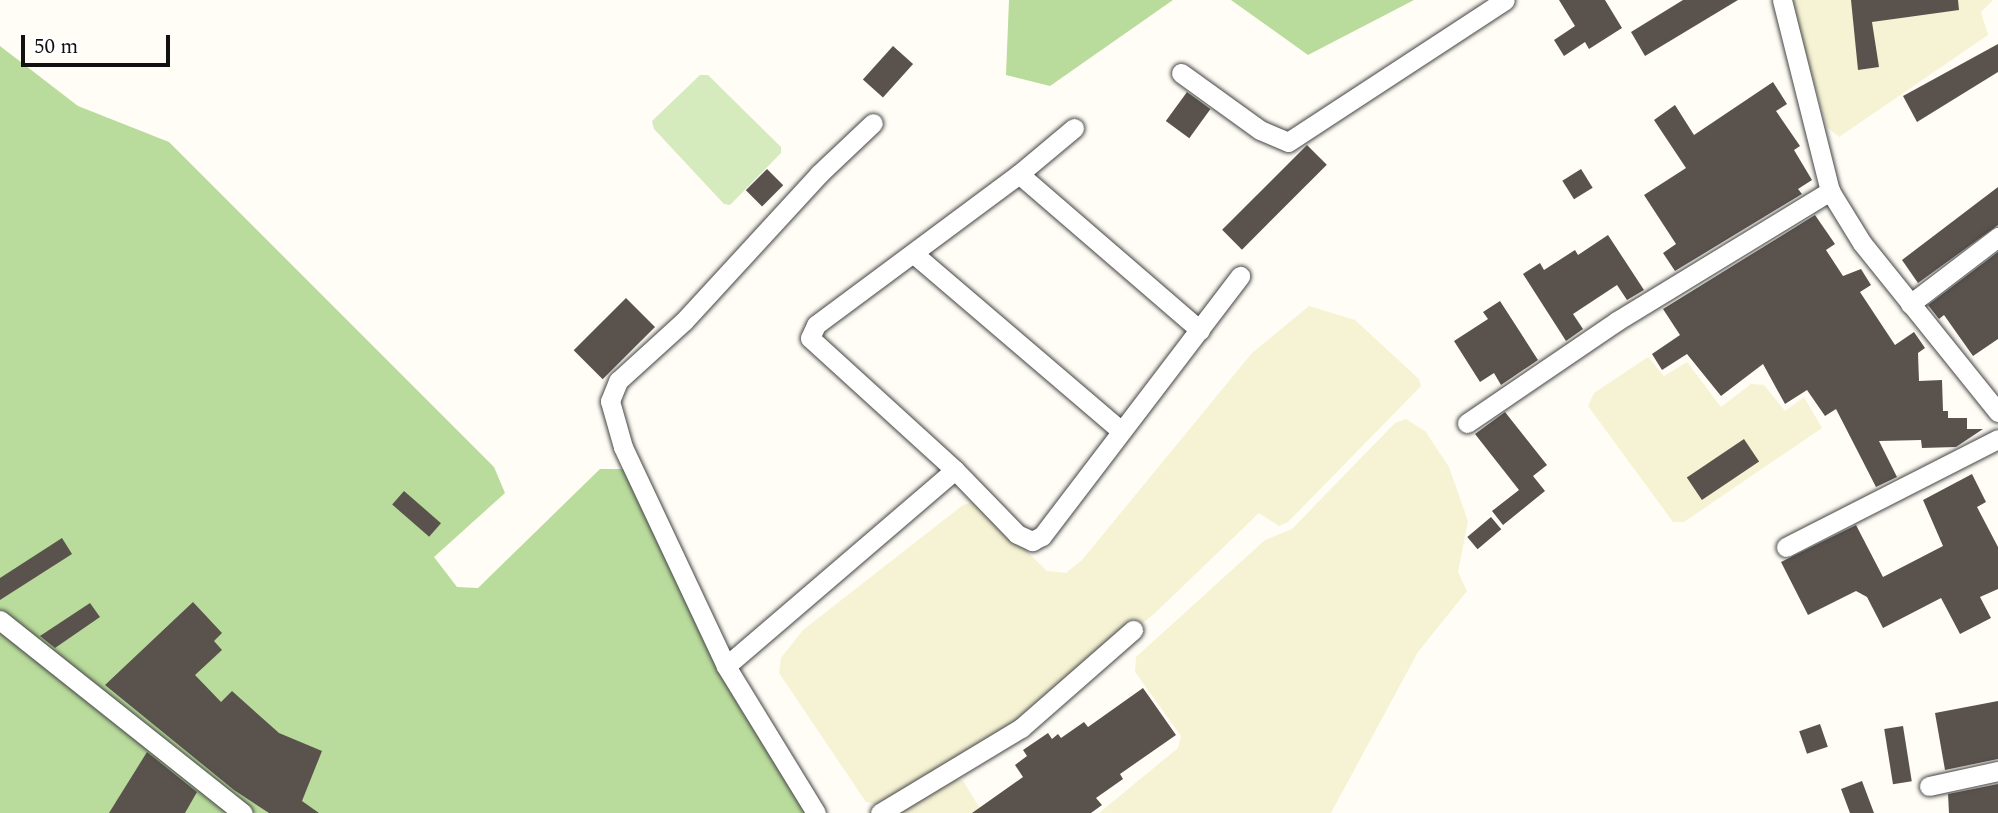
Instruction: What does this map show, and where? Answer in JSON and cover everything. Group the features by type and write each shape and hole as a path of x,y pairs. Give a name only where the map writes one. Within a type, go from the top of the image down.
{"street":[{"path":"1181,73 1260,130 1289,142 1505,0"},
{"path":"1782,0 1830,191 1861,243 1910,304 1991,392 1998,412"},
{"path":"816,813 726,666 623,447 610,401 618,382 684,321 819,174 873,123"},
{"path":"1074,128 1019,174 816,325 810,338 955,470 1017,534 1032,541 1053,523 1120,430 1240,276"},
{"path":"1019,174 1200,330"},
{"path":"1467,423 1617,321 1830,191"},
{"path":"1910,304 1998,237"},
{"path":"914,254 1120,430"},
{"path":"1786,547 1998,439"},
{"path":"726,666 955,470"},
{"path":"0,621 243,813"},
{"path":"880,813 1021,728 1133,630"},
{"path":"1929,786 1998,771"}],"shaded area":[{"path":"1791,0 1993,0 1981,12 1988,35 1839,137 1827,127"},
{"path":"1309,306 1355,320 1419,379 1421,386 1288,522 1279,526 1259,513 1153,615 980,749 876,804 866,802 779,673 781,658 803,630 963,505 976,501 1047,571 1066,573 1082,560 1252,353"},
{"path":"1648,357 1664,376 1687,362 1721,407 1751,384 1764,385 1785,411 1804,397 1822,428 1684,522 1673,522 1588,406 1594,393"},
{"path":"1406,419 1425,431 1449,467 1468,521 1458,572 1467,591 1418,652 1331,813 1099,813 1178,748 1181,736 1135,672 1136,657 1265,540 1292,529 1395,423"},
{"path":"954,779 963,781 983,813 893,813"}],"green space":[{"path":"1009,0 1173,0 1050,86 1006,75"},
{"path":"1231,0 1414,0 1308,55"},
{"path":"0,46 78,106 169,142 494,467 505,493 434,557 457,587 478,588 600,469 623,469 810,813 0,813"},
{"path":"700,75 708,75 781,147 781,153 730,205 724,204 654,129 652,121"}],"building":[{"path":"1559,0 1605,0 1622,28 1589,49 1585,42 1564,56 1554,40 1575,26"},
{"path":"1683,0 1738,0 1645,56 1631,32"},
{"path":"1851,0 1958,0 1959,10 1872,22 1879,67 1858,70"},
{"path":"1998,44 1998,72 1917,122 1903,96"},
{"path":"893,46 913,64 883,98 863,79"},
{"path":"1773,82 1787,104 1776,111 1800,146 1794,150 1812,180 1798,189 1802,194 1675,271 1663,253 1676,244 1644,195 1686,168 1654,120 1675,105 1694,135"},
{"path":"1187,92 1210,109 1189,138 1166,121"},
{"path":"1307,145 1327,165 1242,250 1222,230"},
{"path":"767,169 783,185 762,206 746,190"},
{"path":"1581,169 1593,188 1574,199 1562,181"},
{"path":"1998,187 1998,225 1918,283 1902,260"},
{"path":"1815,215 1835,244 1826,250 1843,276 1861,269 1871,285 1860,292 1895,345 1914,332 1925,348 1918,353 1919,381 1942,380 1943,411 1948,411 1948,418 1967,418 1967,429 1983,429 1956,447 1922,448 1921,440 1879,441 1897,477 1876,487 1836,409 1825,416 1807,390 1785,404 1763,364 1721,396 1687,354 1662,370 1652,354 1680,335 1663,309"},
{"path":"1608,235 1644,290 1627,300 1617,285 1573,314 1583,329 1566,341 1523,274 1540,263 1544,270 1575,250 1578,255"},
{"path":"1998,252 1998,339 1973,356 1944,315 1939,319 1928,305"},
{"path":"626,298 655,327 603,379 574,350"},
{"path":"1500,301 1538,360 1501,385 1494,373 1480,382 1454,341 1488,319 1483,312"},
{"path":"1505,412 1547,465 1533,476 1545,491 1503,525 1492,511 1519,490 1475,434"},
{"path":"1744,439 1759,461 1702,500 1687,478"},
{"path":"1972,474 1986,502 1977,507 1998,547 1998,589 1980,597 1991,618 1960,634 1941,598 1883,628 1867,597 1856,591 1808,615 1781,562 1856,525 1883,577 1943,546 1923,500"},
{"path":"404,491 441,523 429,537 392,505"},
{"path":"1491,517 1501,529 1478,549 1467,537"},
{"path":"62,538 72,554 0,600 0,578"},
{"path":"193,602 222,633 214,641 222,650 195,675 221,702 232,691 279,733 322,751 302,801 319,813 269,813 234,790 105,685"},
{"path":"90,603 100,617 55,648 40,636"},
{"path":"1143,688 1176,735 1120,774 1123,779 1096,798 1102,805 1091,813 972,813 1023,777 1015,765 1027,756 1023,750 1048,733 1052,739 1058,734 1061,738 1084,722 1088,727"},
{"path":"1998,701 1998,759 1945,770 1935,713"},
{"path":"1820,724 1828,747 1807,754 1799,731"},
{"path":"1903,726 1912,781 1893,784 1884,729"},
{"path":"147,752 197,792 185,813 109,813"},
{"path":"1862,781 1874,813 1850,813 1841,789"},
{"path":"1998,784 1998,813 1949,813 1948,794"}]}
